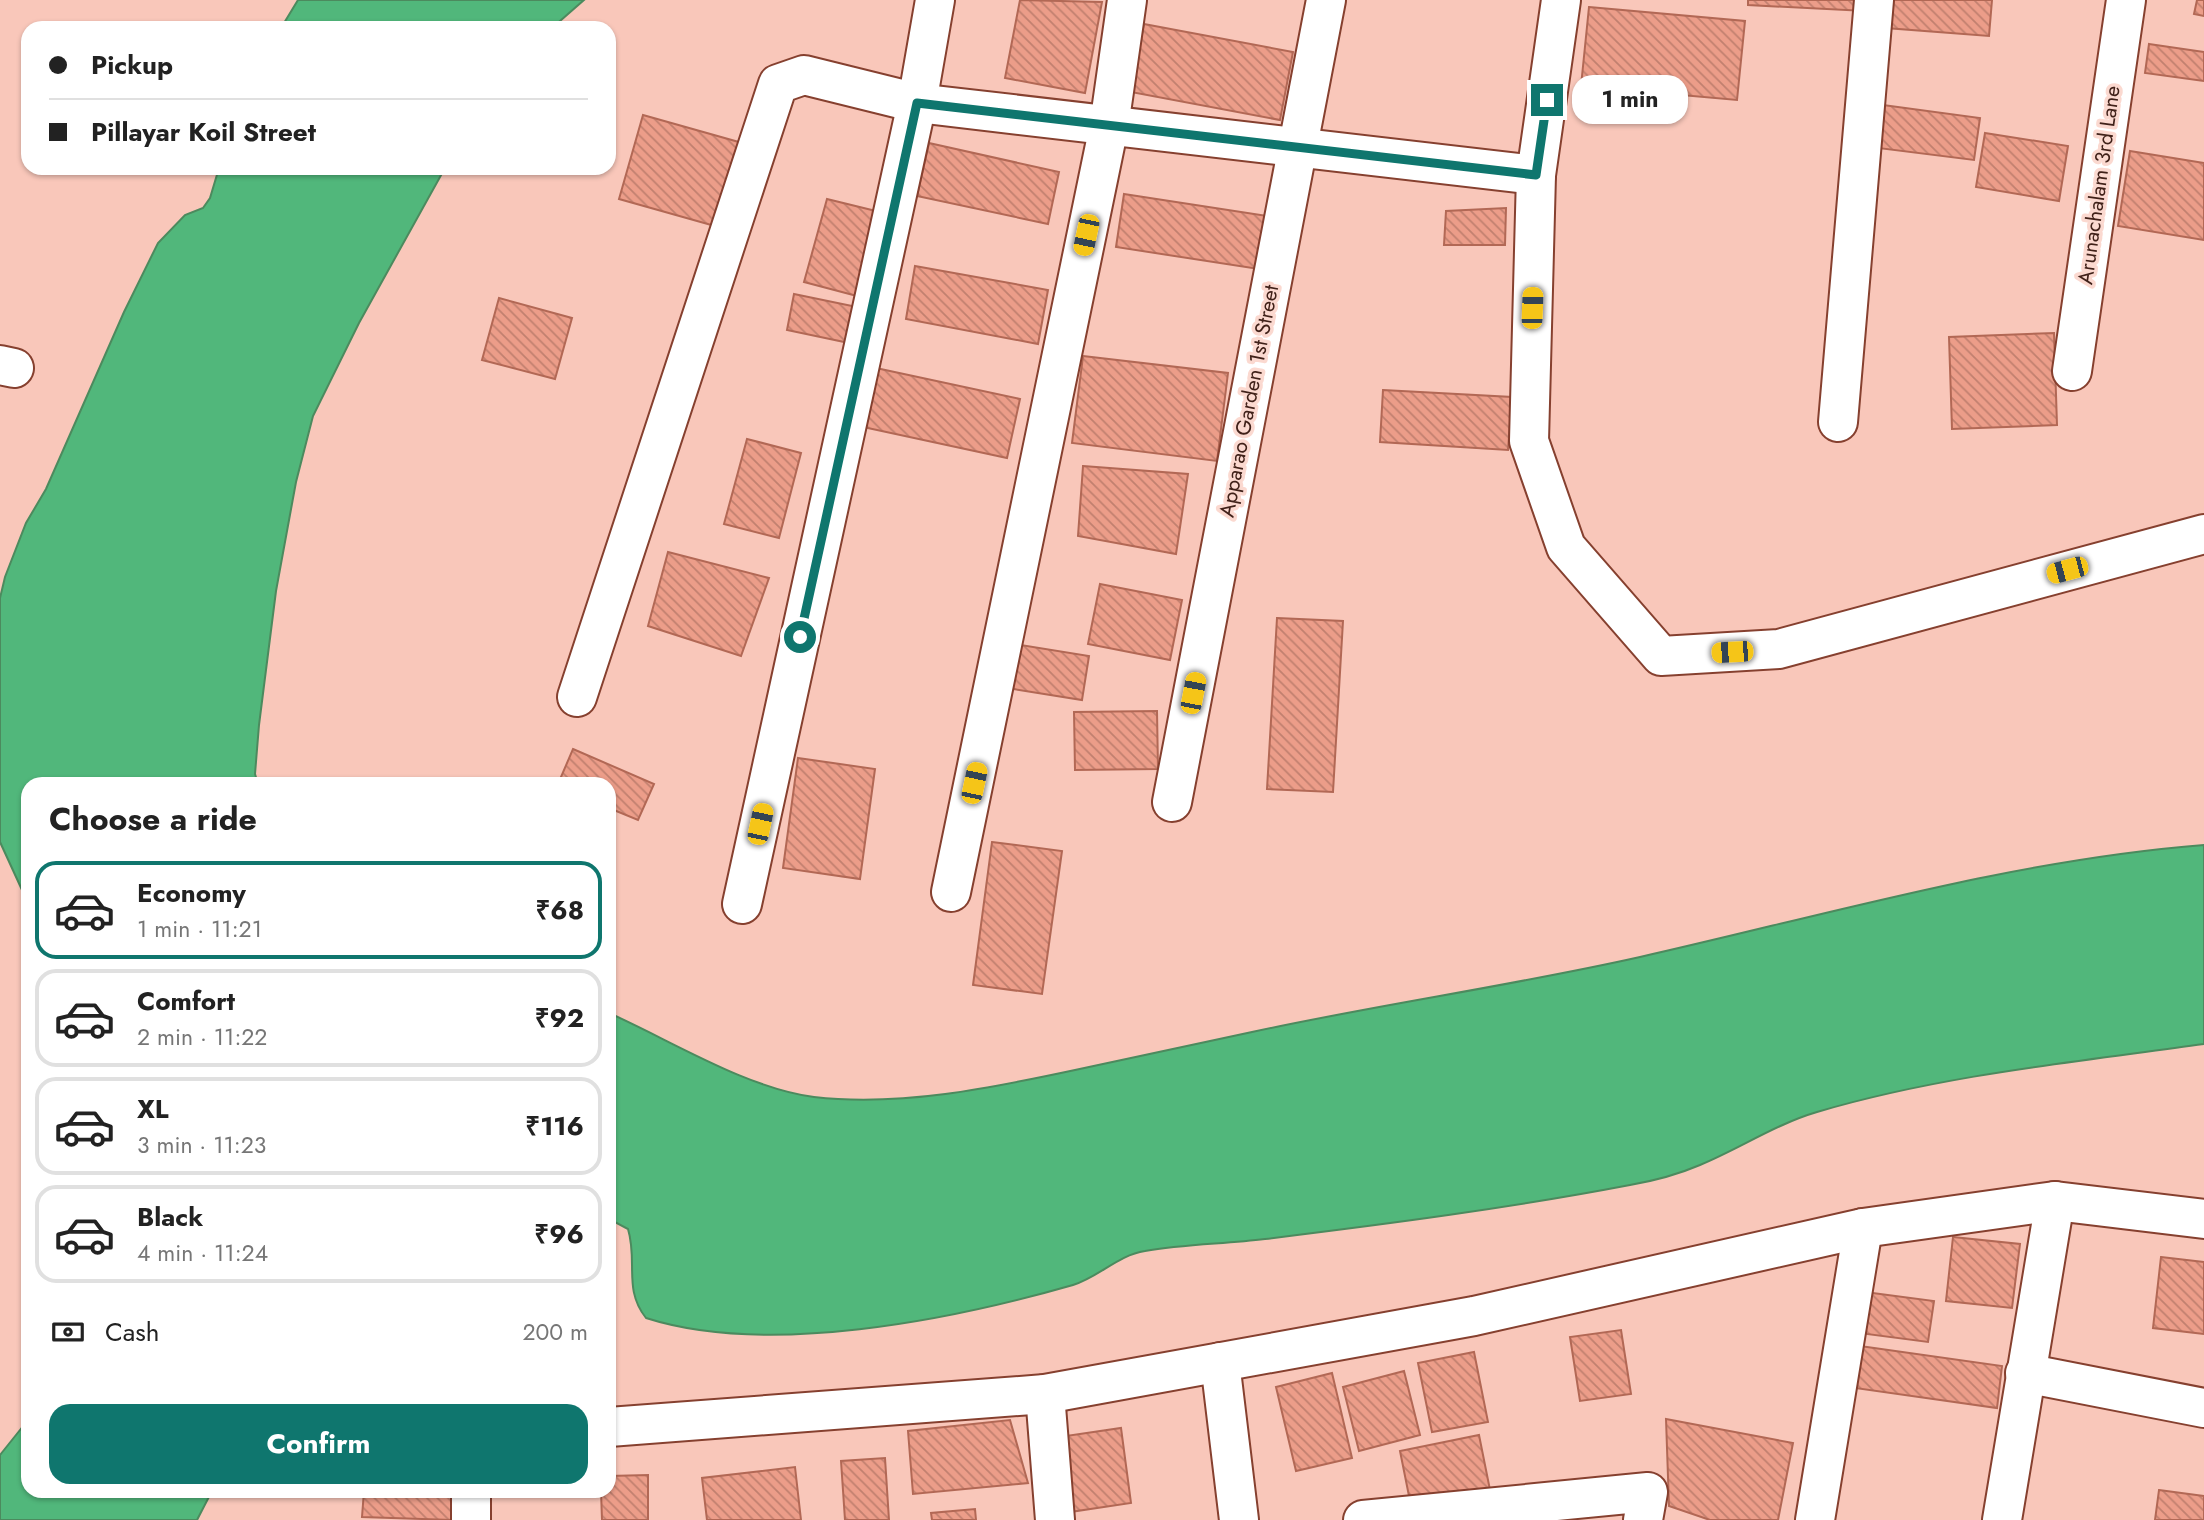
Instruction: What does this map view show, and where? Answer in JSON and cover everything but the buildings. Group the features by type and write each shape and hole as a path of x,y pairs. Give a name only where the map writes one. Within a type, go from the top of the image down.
{"street":[{"path":"742,904 917,103 935,0"},
{"path":"951,892 1109,126 1127,0"},
{"name":"Apparao Garden 1st Street","path":"1172,802 1326,0"},
{"path":"1561,0 1536,175 1529,441 1566,547 1661,656 1779,649 2204,534"},
{"path":"1838,422 1874,0"},
{"name":"Arunachalam 3rd Lane","path":"2072,371 2126,0"},
{"path":"577,697 778,84 804,75 917,103 1536,175"},
{"path":"2002,1520 2055,1200"},
{"path":"616,1426 1045,1394 1474,1316 1863,1228 2055,1200 2204,1219"},
{"path":"1815,1520 1863,1228"},
{"path":"1220,1362 1239,1520"},
{"path":"2025,1373 2204,1408"},
{"path":"1045,1394 1055,1520"},
{"path":"1363,1520 1648,1492 1643,1520"},
{"path":"471,1498 471,1520"}],"shaded area":[{"path":"298,0 584,0 560,21 285,21"},
{"path":"217,175 441,175 359,323 313,416 296,482 276,591 259,725 256,777 21,777 21,888 0,842 0,598 5,577 26,523 46,489 124,312 158,243 185,215 203,208 210,198"},
{"path":"2204,845 2204,1044 2009,1071 1864,1099 1802,1117 1700,1165 1648,1181 1540,1201 1402,1221 1135,1253 1073,1285 916,1321 803,1334 747,1334 694,1329 646,1318 635,1296 628,1229 616,1223 616,1016 736,1074 788,1092 846,1099 912,1098 1011,1083 1300,1022 1543,977 1920,891 2061,863"},
{"path":"21,1429 21,1498 208,1498 197,1520 0,1520 0,1455"}],"route":[{"path":"800,637 917,103 1536,175 1547,100"}]}
